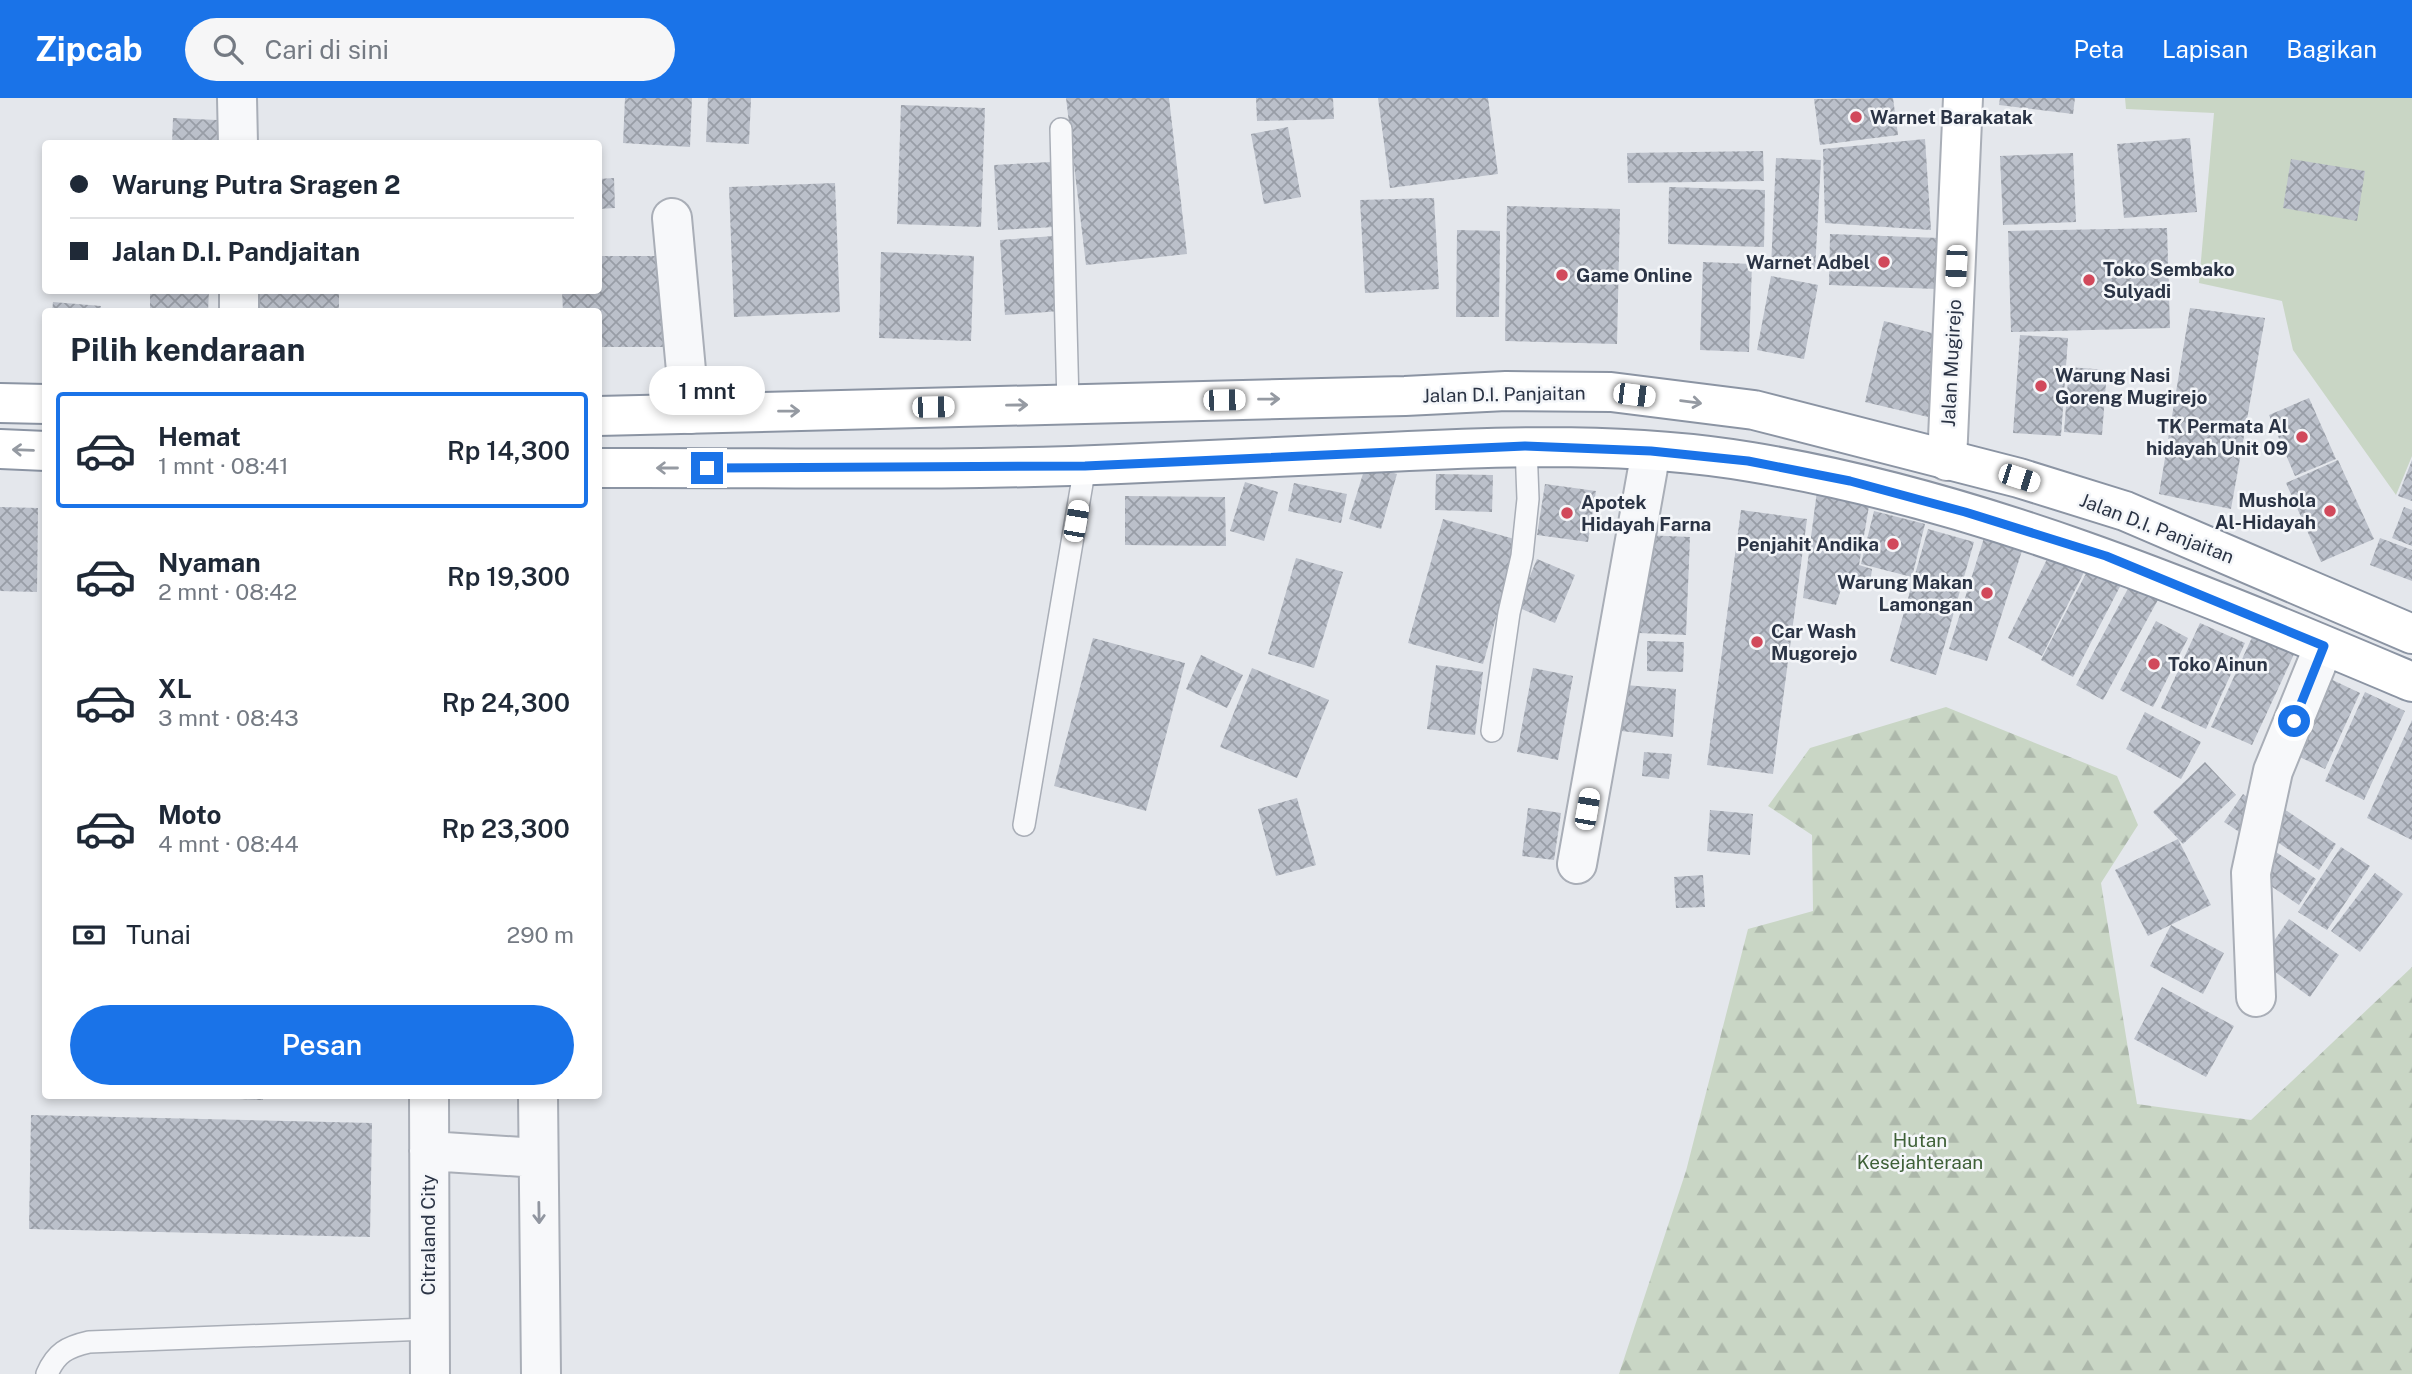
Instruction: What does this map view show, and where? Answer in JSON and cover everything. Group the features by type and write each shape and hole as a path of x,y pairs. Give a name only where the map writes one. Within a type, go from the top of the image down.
{"main road":[{"name":"Jalan Mugirejo","path":"1945,506 1963,98"},
{"name":"Jalan D.I. Panjaitan","path":"602,416 1405,396 1506,391 1611,391 1754,410 2019,478 2125,511 2412,634"},
{"path":"0,403 42,404"},
{"path":"602,468 1085,466 1525,446 1651,451 1748,461 1850,481 1945,506 2106,556 2412,682"},
{"path":"0,449 42,451"}],"street":[{"path":"237,98 238,140"},
{"path":"672,218 690,414"},
{"path":"1577,864 1651,451"},
{"path":"2256,997 2252,873 2273,771 2324,646"},
{"name":"Citraland City","path":"429,1099 430,1374"},
{"path":"538,1099 541,1374"},
{"path":"429,1151 538,1158"}],"lane":[{"path":"1061,129 1068,404"},
{"path":"1492,731 1509,613 1522,556 1528,499 1525,446"},
{"path":"1024,825 1085,466"},
{"path":"47,1374 54,1359 69,1347 89,1342 428,1329"}],"green space":[{"path":"2125,98 2412,98 2412,456 2396,495 2293,350 2282,301 2199,283 2214,113 2126,109"},
{"name":"Hutan Kesejahteraan","path":"1946,707 2117,776 2138,825 2101,883 2137,1104 2251,1120 2412,967 2412,1374 1619,1374 1686,1171 1748,929 1813,911 1812,835 1768,806 1810,748"}],"building":[{"path":"625,98 692,98 690,147 623,143"},
{"path":"708,98 751,98 749,144 706,142"},
{"path":"1066,98 1169,98 1187,254 1086,265"},
{"path":"1256,98 1333,98 1334,119 1257,121"},
{"path":"1378,98 1488,98 1498,174 1390,188"},
{"name":"Warnet Barakatak","path":"1893,98 1898,135 1820,145 1814,99"},
{"path":"2000,98 2075,98 2073,114 1999,105"},
{"path":"901,105 985,108 981,227 897,224"},
{"path":"173,118 217,120 217,140 172,140"},
{"path":"1288,127 1301,197 1264,204 1251,134"},
{"path":"2190,138 2197,212 2124,218 2117,144"},
{"path":"1925,139 1931,230 1825,223 1823,149"},
{"path":"1763,151 1764,181 1628,183 1627,153"},
{"path":"2073,153 2076,222 2003,225 2000,156"},
{"path":"1776,158 1821,160 1815,270 1771,267"},
{"path":"2291,159 2365,171 2357,221 2283,208"},
{"path":"1051,162 1055,227 998,230 994,165"},
{"path":"614,178 615,208 602,209 602,179"},
{"path":"835,183 840,312 734,317 729,187"},
{"path":"1669,187 1765,190 1764,247 1668,244"},
{"path":"1434,198 1439,289 1365,293 1360,200"},
{"name":"Game Online","path":"1507,206 1620,209 1617,344 1505,341"},
{"name":"Toko Sembako Sulyadi","path":"2167,228 2170,328 2011,332 2008,231"},
{"path":"1457,230 1500,231 1499,317 1456,317"},
{"name":"Warnet Adbel","path":"1830,234 1939,238 1937,289 1829,285"},
{"path":"1054,236 1061,311 1005,315 1000,240"},
{"path":"881,252 974,256 971,341 879,338"},
{"path":"602,256 661,256 663,347 602,347 602,308 563,308 562,294 602,294"},
{"path":"1703,262 1752,264 1749,352 1700,350"},
{"path":"1771,276 1818,285 1804,359 1757,350"},
{"path":"150,294 209,294 208,308 150,308"},
{"path":"249,294 339,294 339,308 249,308"},
{"path":"53,302 101,306 101,308 52,308"},
{"path":"2190,308 2265,318 2231,509 2159,494"},
{"path":"1884,321 1948,337 1928,417 1865,402"},
{"name":"Warung Nasi Goreng Mugirejo","path":"2020,335 2068,338 2061,436 2013,433"},
{"path":"2069,367 2107,370 2102,435 2064,432"},
{"name":"TK Permata Al hidayah Unit 09","path":"2309,398 2336,459 2295,476 2269,415"},
{"name":"Mushola Al-Hidayah","path":"2338,460 2374,539 2321,562 2286,483"},
{"path":"2412,460 2412,501 2398,496"},
{"path":"1366,464 1397,474 1381,529 1349,519"},
{"path":"1436,474 1493,475 1492,512 1435,510"},
{"path":"1245,482 1278,492 1264,541 1230,531"},
{"path":"1294,483 1347,494 1341,523 1288,511"},
{"name":"Apotek Hidayah Farna","path":"1545,484 1596,491 1588,542 1537,535"},
{"path":"1817,491 1869,506 1859,565 1872,569 1870,584 1844,580 1836,605 1803,598"},
{"path":"1125,496 1225,497 1226,546 1125,545"},
{"path":"0,507 38,508 37,592 0,591"},
{"path":"2404,507 2412,510 2412,546 2392,538"},
{"name":"Car Wash Mugorejo","path":"1741,510 1807,519 1773,774 1707,765"},
{"name":"Penjahit Andika","path":"1874,511 1925,524 1912,577 1861,564"},
{"path":"1443,519 1518,540 1483,664 1408,643"},
{"name":"Warung Makan Lamongan","path":"1988,525 2026,538 1987,661 1949,649"},
{"path":"1928,529 1974,542 1936,675 1890,661"},
{"path":"1643,535 1690,537 1686,635 1639,633"},
{"path":"2380,538 2412,550 2412,581 2370,565"},
{"path":"2050,553 2085,570 2042,656 2008,638"},
{"path":"1296,558 1343,572 1314,668 1268,654"},
{"path":"1537,559 1575,575 1555,623 1517,607"},
{"path":"2093,560 2125,577 2073,677 2041,660"},
{"path":"2131,583 2159,598 2103,700 2076,685"},
{"name":"Toko Ainun","path":"2156,621 2188,638 2153,707 2120,690"},
{"path":"2200,623 2245,643 2206,729 2161,708"},
{"path":"2254,633 2295,652 2252,745 2211,727"},
{"path":"1093,638 1185,663 1146,811 1054,786"},
{"path":"1647,641 1684,642 1683,672 1647,671"},
{"path":"1201,655 1243,675 1227,708 1186,689"},
{"path":"1436,665 1483,672 1475,735 1427,729"},
{"path":"1252,668 1329,700 1297,778 1220,747"},
{"path":"1533,668 1573,676 1558,760 1517,752"},
{"path":"2320,674 2360,693 2325,769 2285,750"},
{"path":"1625,685 1676,689 1673,737 1621,731"},
{"path":"2365,692 2405,711 2364,800 2325,781"},
{"path":"2145,712 2201,742 2181,779 2126,749"},
{"path":"2412,720 2412,840 2367,818"},
{"path":"1644,752 1672,754 1669,779 1642,776"},
{"path":"2205,762 2236,795 2183,844 2153,812"},
{"path":"2243,794 2263,808 2244,835 2224,822"},
{"path":"1297,798 1316,865 1276,876 1258,809"},
{"path":"2281,807 2336,844 2319,870 2264,833"},
{"path":"1528,808 1561,813 1554,860 1522,856"},
{"path":"1710,810 1753,814 1750,855 1707,851"},
{"path":"2178,839 2211,905 2148,936 2115,870"},
{"path":"2341,847 2370,866 2327,930 2298,912"},
{"path":"2273,850 2316,879 2299,905 2256,876"},
{"path":"2375,873 2403,894 2360,952 2331,931"},
{"path":"1703,875 1705,907 1676,908 1674,877"},
{"path":"2289,919 2339,955 2310,997 2260,961"},
{"path":"2171,925 2224,953 2203,994 2150,966"},
{"path":"2162,987 2234,1026 2206,1077 2134,1039"},
{"path":"31,1115 372,1123 370,1237 29,1229"}],"place":[{"name":"Warnet Barakatak","path":"1856,117"},
{"name":"Warnet Adbel","path":"1884,262"},
{"name":"Game Online","path":"1562,275"},
{"name":"Toko Sembako Sulyadi","path":"2089,280"},
{"name":"Warung Nasi Goreng Mugirejo","path":"2041,386"},
{"name":"TK Permata Al hidayah Unit 09","path":"2302,437"},
{"name":"Mushola Al-Hidayah","path":"2330,511"},
{"name":"Apotek Hidayah Farna","path":"1567,513"},
{"name":"Penjahit Andika","path":"1893,544"},
{"name":"Warung Makan Lamongan","path":"1987,593"},
{"name":"Car Wash Mugorejo","path":"1757,642"},
{"name":"Toko Ainun","path":"2154,664"}],"route":[{"path":"707,468 1085,466 1525,446 1651,451 1748,461 1850,481 1965,512 2106,556 2324,646 2294,721"}]}
